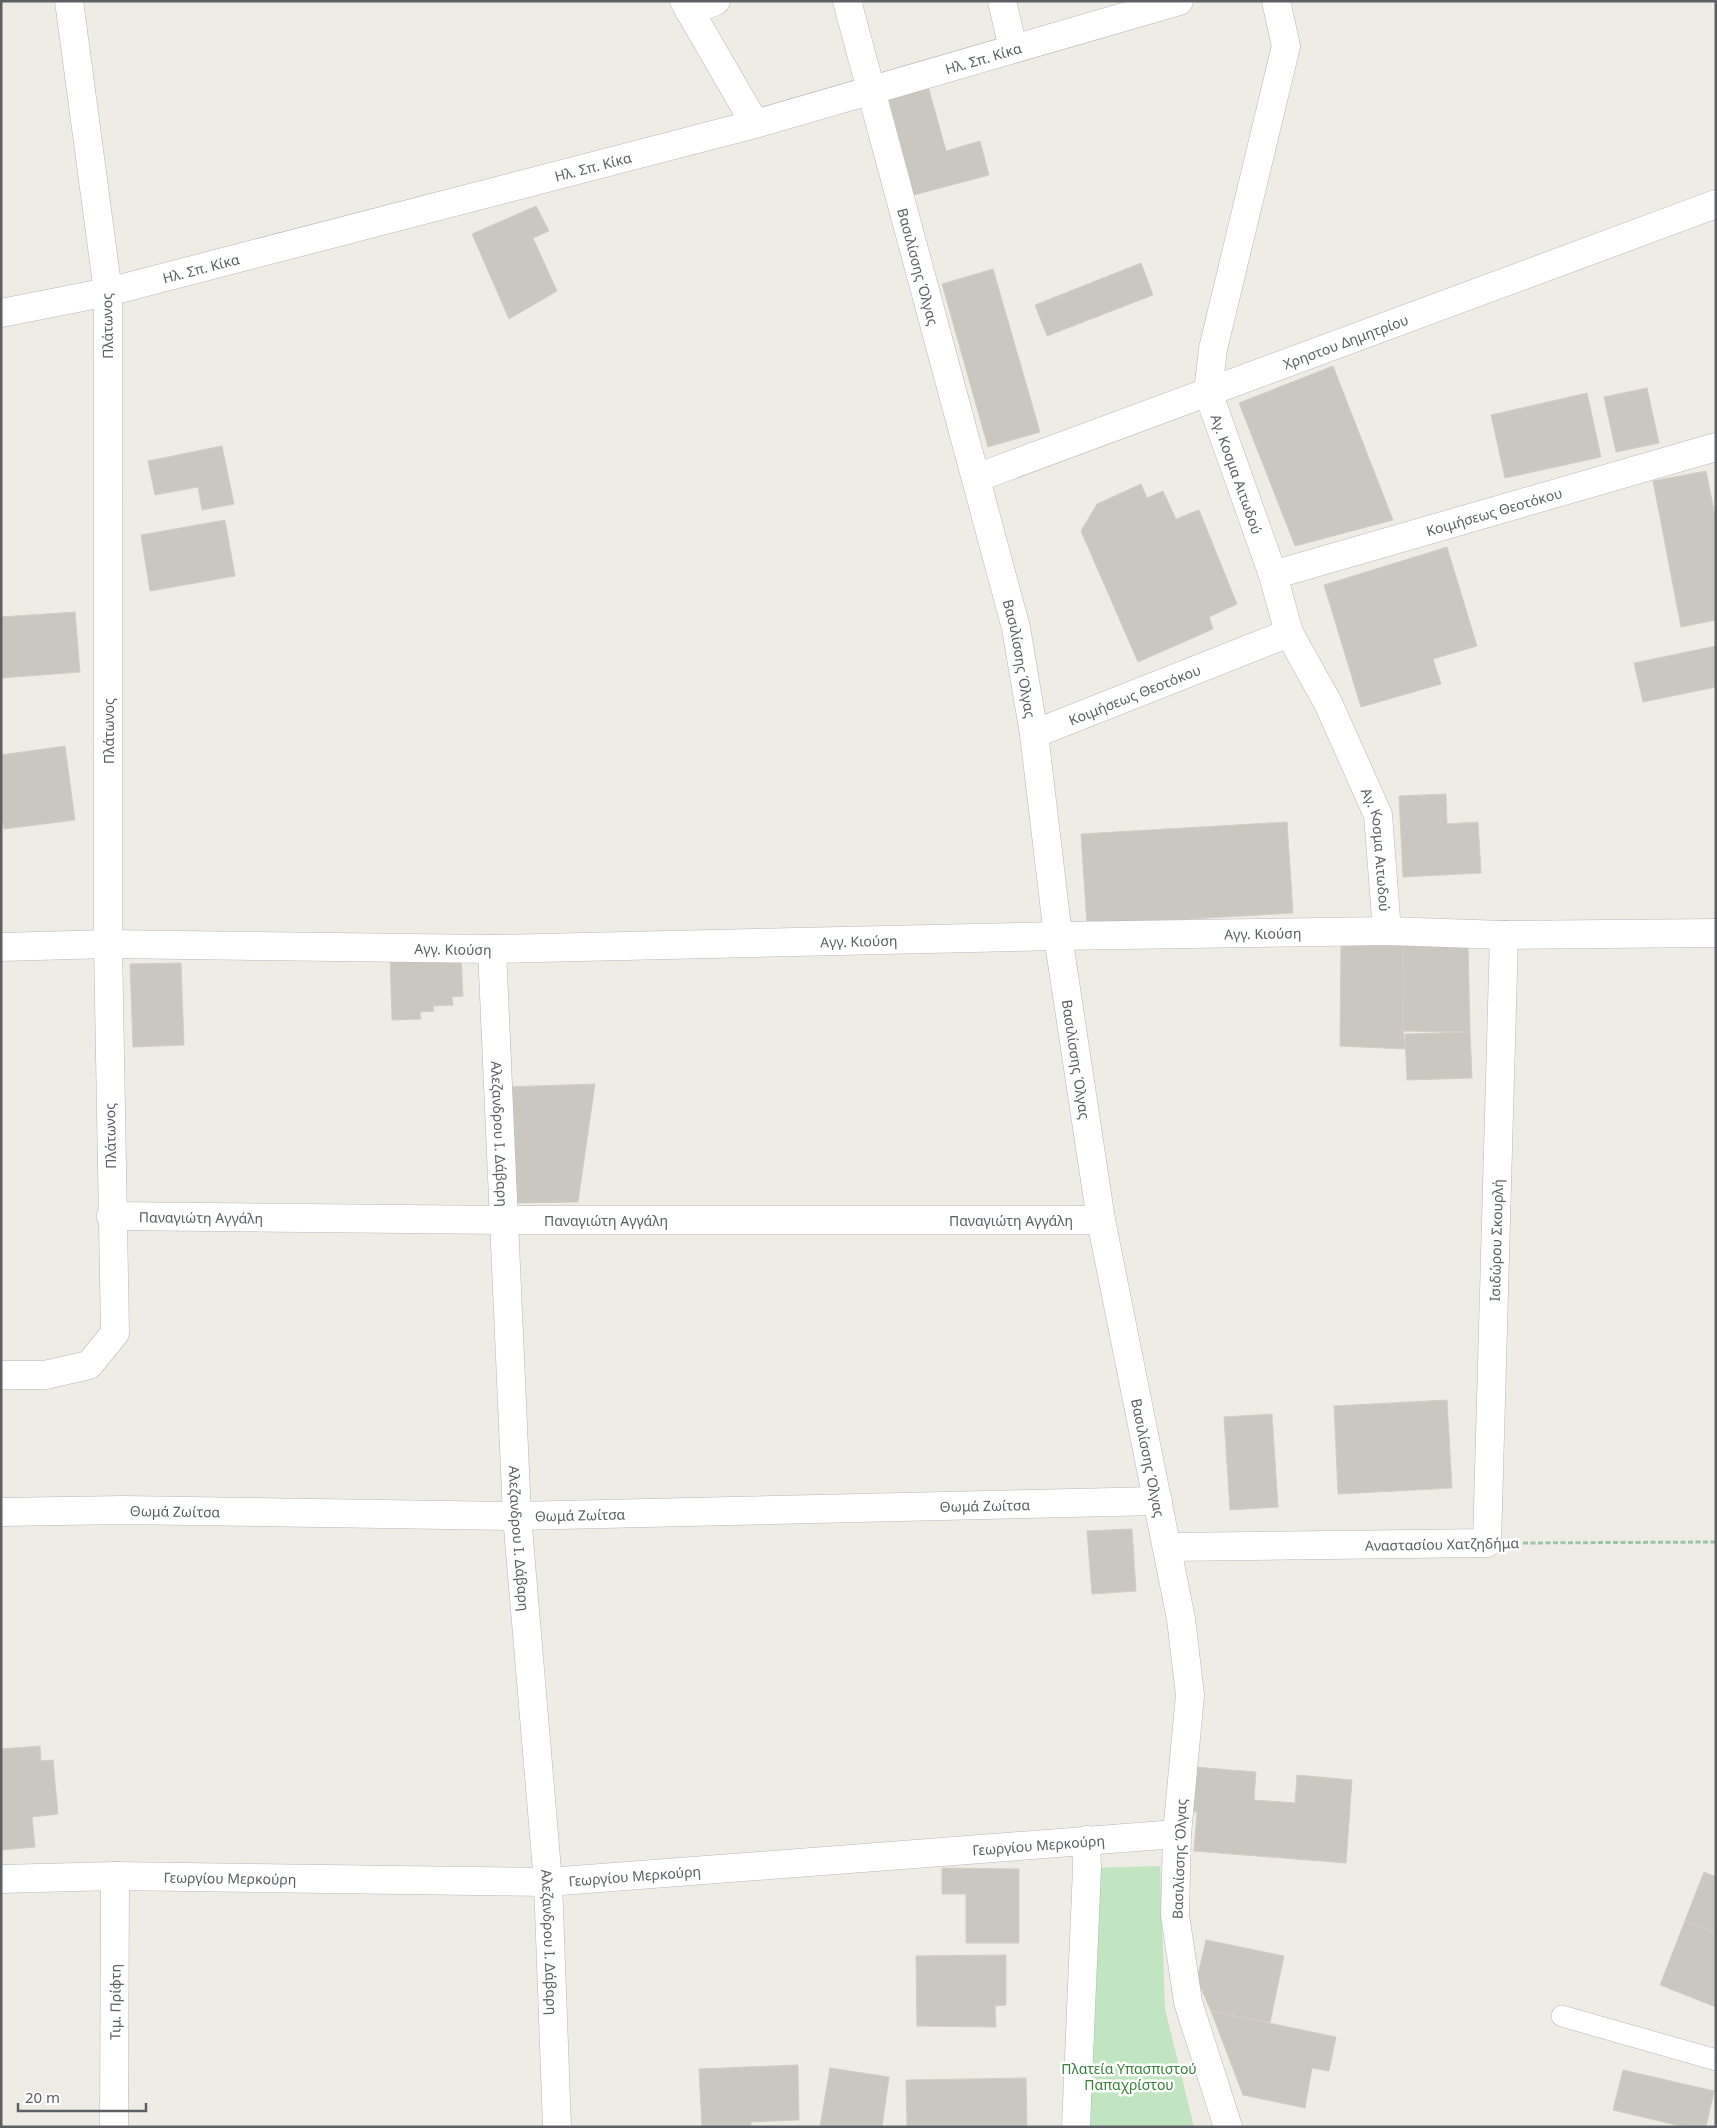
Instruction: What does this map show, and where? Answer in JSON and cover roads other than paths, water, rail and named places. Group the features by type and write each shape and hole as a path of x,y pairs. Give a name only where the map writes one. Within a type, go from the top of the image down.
{"street":[{"name":"Πλάτωνος","path":"1,1375 45,1375 89,1365 114,1333 108,944 108,292 69,1"},
{"path":"716,1 686,6 755,124"},
{"name":"Βασιλίσσης Όλγας","path":"847,1 1016,628 1034,734 1058,936 1101,1220 1181,1618 1190,1695 1177,1834 1175,1915 1188,2002 1228,2127"},
{"path":"1002,1 1013,48"},
{"name":"Ηλ. Σπ. Κίκα","path":"1,313 108,292 755,124 1179,1"},
{"name":"Αγ. Κοσμα Αιτωδού","path":"1276,1 1286,46 1213,349 1208,392 1273,575 1289,633 1328,703 1378,815 1387,931"},
{"name":"Χρηστου Δημητρίου","path":"976,478 1716,204"},
{"name":"Κοιμήσεως Θεοτόκου","path":"1273,575 1716,447"},
{"name":"Κοιμήσεως Θεοτόκου","path":"1034,734 1289,633"},
{"name":"Αγγ. Κιούση","path":"1,947 108,944 492,949 1058,936 1387,931 1504,935 1716,933"},
{"name":"Ισιδώρου Σκουρλή","path":"1487,1543 1504,935"},
{"name":"Αλεζανδρου Ι. Δάβαρη","path":"492,949 517,1516 548,1882 557,2127"},
{"name":"Παναγιώτη Αγγάλη","path":"111,1216 504,1220 1101,1220"},
{"name":"Θωμά Ζωίτσα","path":"1,1512 123,1510 517,1516 1158,1501"},
{"name":"Αναστασίου Χατζηδήμα","path":"1168,1547 1487,1543"},
{"name":"Γεωργίου Μερκούρη","path":"1,1879 115,1876 548,1882 1177,1834"},
{"path":"1076,2127 1086,1840"},
{"name":"Τιμ. Πρίφτη","path":"114,2127 115,1876"}],"lane":[{"path":"1562,2016 1716,2060"}],"park label":[{"name":"Πλατεία Υπασπιστού Παπαχρίστου","path":"1129,2076"}]}
